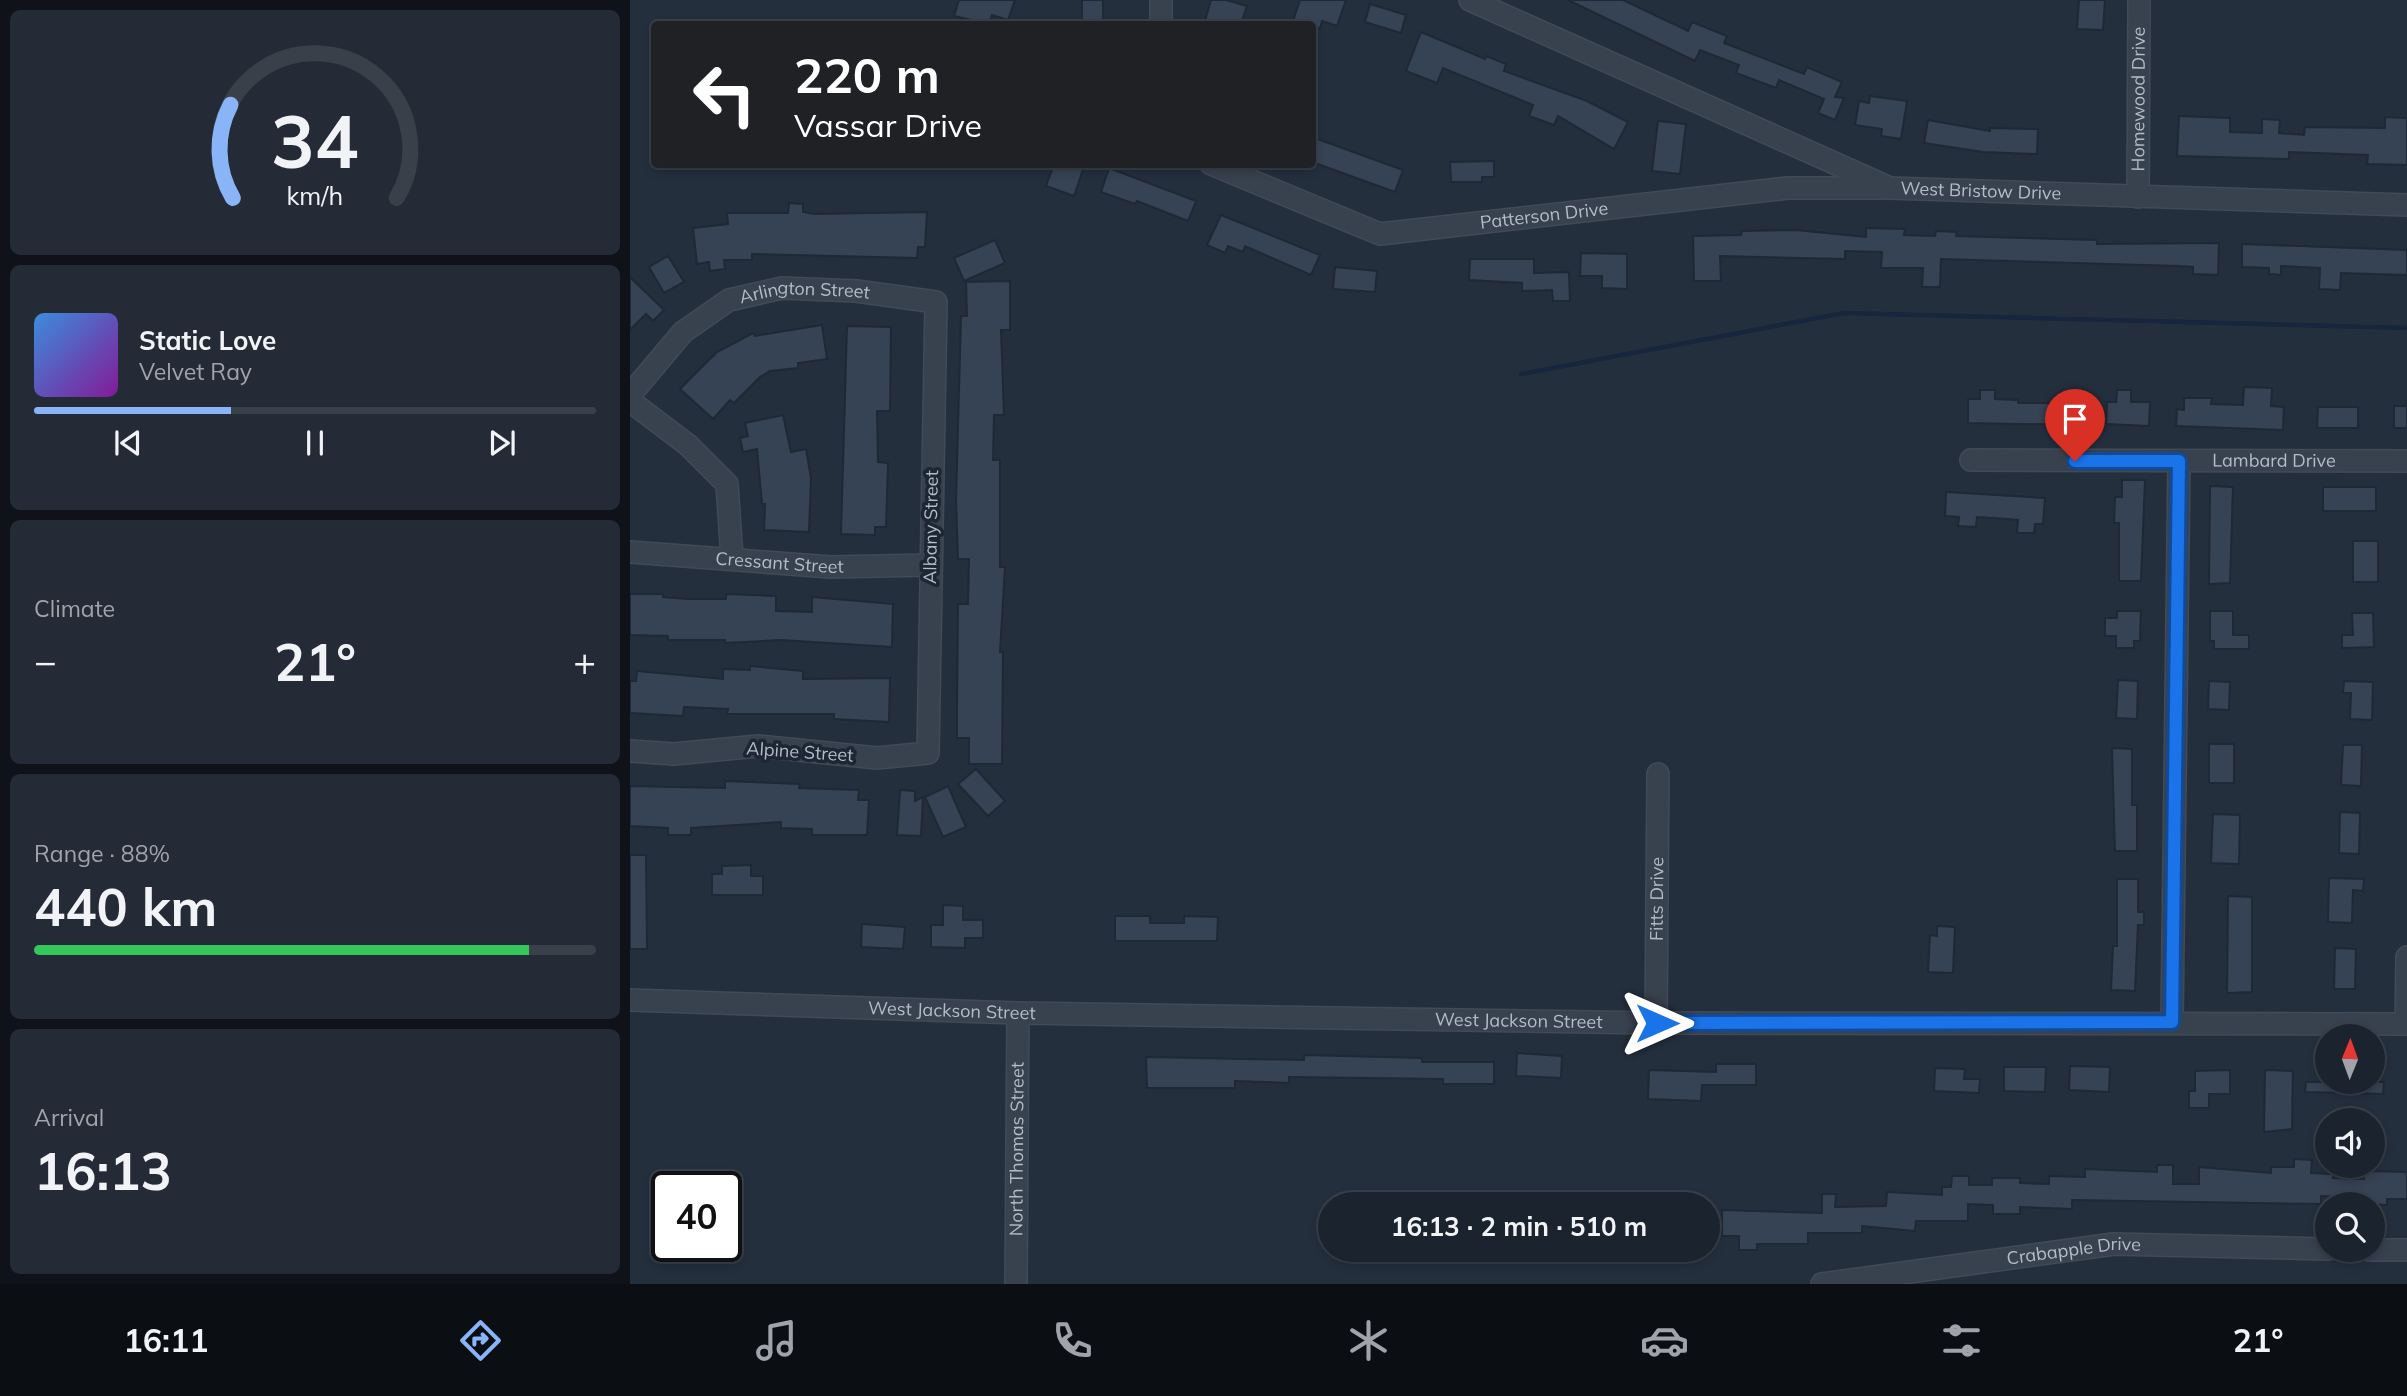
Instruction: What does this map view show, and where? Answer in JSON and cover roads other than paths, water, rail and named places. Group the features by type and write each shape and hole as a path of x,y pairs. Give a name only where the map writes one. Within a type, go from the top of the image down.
{"street":[{"path":"1161,0 1161,21"},
{"name":"West Bristow Drive","path":"1470,0 1890,188 2407,205"},
{"name":"Homewood Drive","path":"2138,197 2139,0"},
{"name":"Patterson Drive","path":"1221,168 1380,234 1788,188 1890,188"},
{"name":"Arlington Street","path":"630,395 683,332 729,300 782,288 856,291 936,302"},
{"name":"Albany Street","path":"928,753 936,302"},
{"path":"630,401 688,445 727,484 732,558"},
{"name":"Lambard Drive","path":"1971,460 2407,461"},
{"path":"2172,1022 2179,461"},
{"name":"Cressant Street","path":"630,552 830,567 930,565"},
{"name":"Alpine Street","path":"630,751 674,754 758,746 877,758 928,753"},
{"name":"Fitts Drive","path":"1657,1023 1658,774"},
{"path":"2407,957 2407,1024"},
{"name":"West Jackson Street","path":"630,1000 1017,1013 1657,1023 2407,1024"},
{"name":"North Thomas Street","path":"1016,1284 1017,1013"},
{"name":"Crabapple Drive","path":"1822,1284 2114,1244 2315,1249"},
{"path":"2385,1250 2407,1250"}],"waterway":[{"path":"1521,374 1844,313 2407,328"}]}
